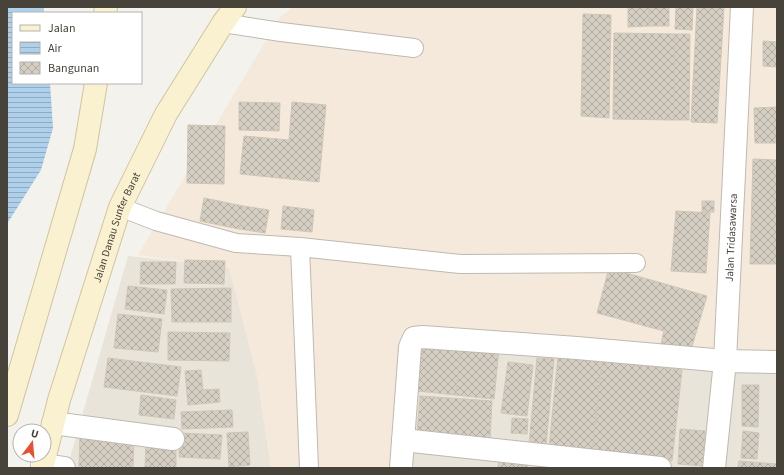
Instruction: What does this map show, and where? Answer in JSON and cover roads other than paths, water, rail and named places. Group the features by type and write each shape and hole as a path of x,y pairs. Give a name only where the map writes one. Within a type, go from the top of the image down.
{"main road":[{"name":"Jalan Danau Sunter Barat","path":"42,467 53,423 120,208 166,114 229,15"},
{"path":"7,415 86,149 96,84"}],"street":[{"name":"Jalan Tridasawarsa","path":"714,468 725,361 742,7"},
{"path":"401,468 410,347 412,340 417,338 577,348 725,361 777,362"},
{"path":"53,423 173,439"},
{"path":"403,440 660,468"},
{"path":"42,467 64,468"}],"lane":[{"path":"229,15 280,32 414,48"},
{"path":"120,208 156,221 236,243 300,247 460,264 636,263"},
{"path":"300,247 308,468"}],"water":[{"path":"7,7 44,7 44,12 12,12 12,84 50,84 53,128 41,170 7,224"}]}
